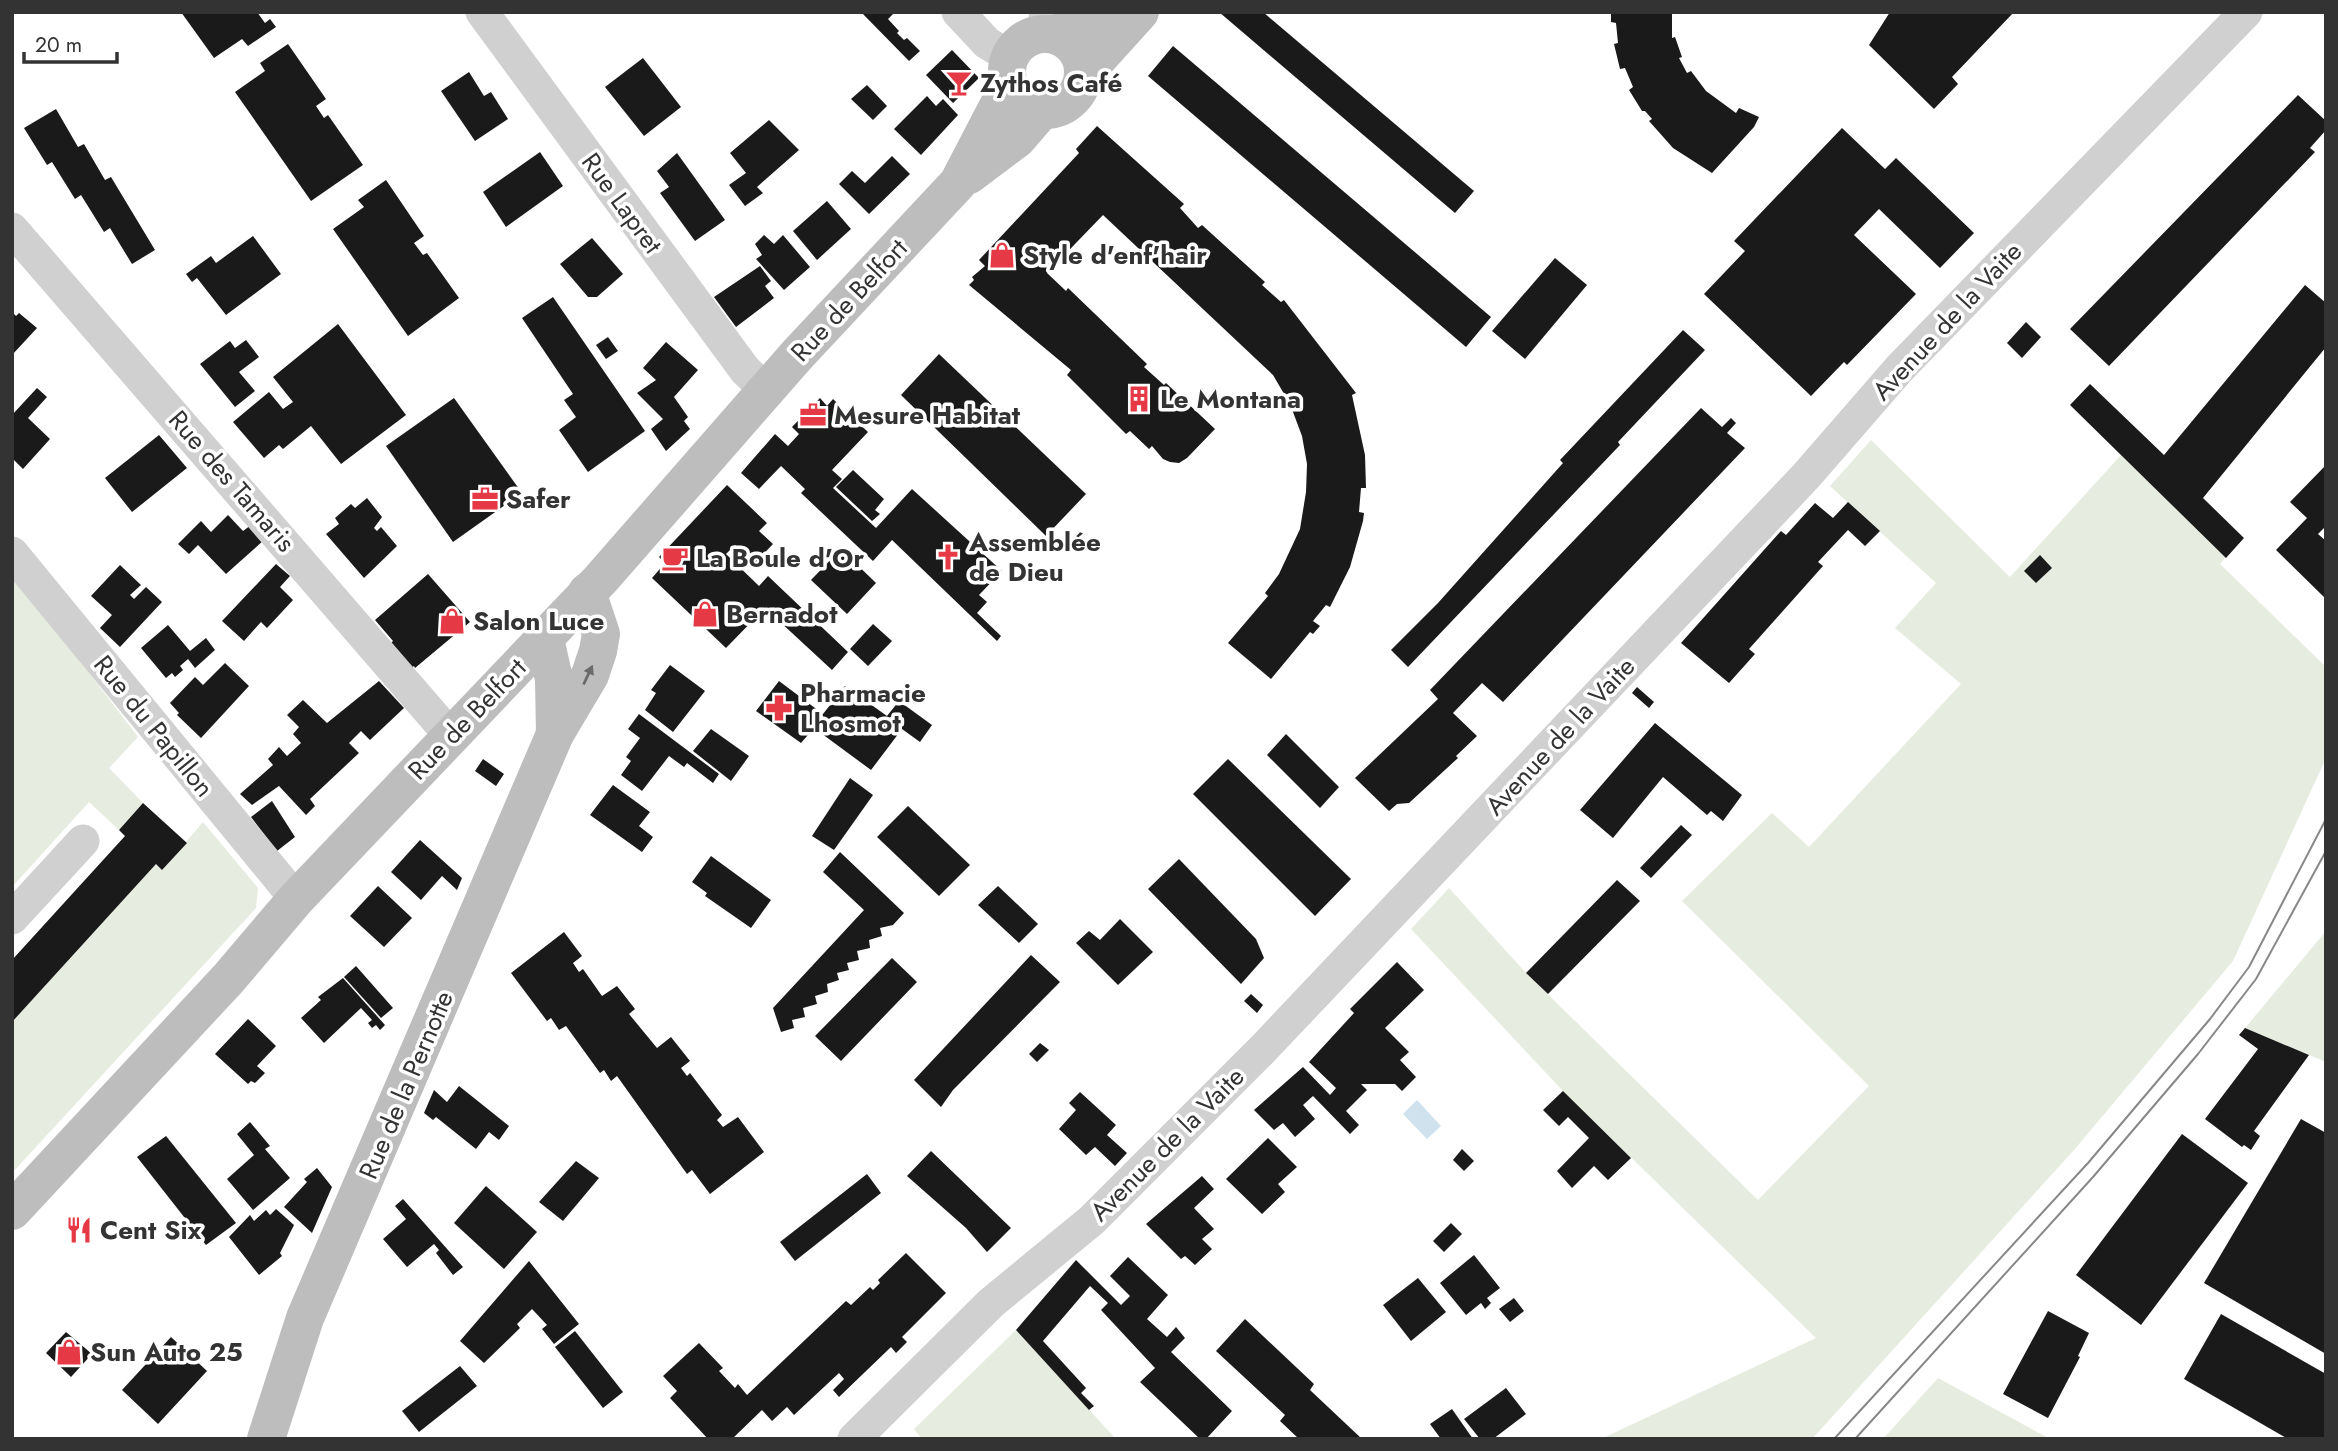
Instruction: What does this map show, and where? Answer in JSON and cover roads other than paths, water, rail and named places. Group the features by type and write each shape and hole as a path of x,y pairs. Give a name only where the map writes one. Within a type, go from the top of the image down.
{"main road":[{"path":"1107,12 1048,27 1023,41 1009,71 1025,105 1054,110 1074,97 1084,74 1140,12"},
{"path":"1048,27 1077,50 1084,74"},
{"name":"Rue de Belfort","path":"12,1211 228,979 296,900 544,639 766,390 958,183 1009,71"},
{"path":"958,183 1017,139 1042,110"},
{"name":"Rue de la Pernotte","path":"266,1439 305,1318 555,734 590,675 601,634 587,592"},
{"name":"Rue de la Pernotte","path":"544,639 554,679 555,734"}],"street":[{"name":"Rue Lapret","path":"482,12 745,370 766,390"},
{"path":"958,12 1009,71"},
{"name":"Avenue de la Vaite","path":"854,1439 991,1303 1092,1220 1262,1051 1806,476 1908,360 2246,12"},
{"name":"Rue des Tamaris","path":"12,229 450,735"},
{"name":"Rue du Papillon","path":"12,553 296,900"},
{"path":"12,918 83,841"}],"water":[{"path":"1417,1100 1441,1126 1427,1139 1403,1114"}],"tram line":[{"path":"1834,1439 2088,1163 2210,1019 2249,967 2326,819"},
{"path":"1855,1439 2093,1177 2198,1054 2256,979 2326,851"}],"place":[{"name":"Zythos Café","path":"959,83"},
{"name":"Style d'enf'hair","path":"1002,255"},
{"name":"Le Montana","path":"1139,399"},
{"name":"Mesure Habitat","path":"813,415"},
{"name":"Safer","path":"485,499"},
{"name":"Assemblée de Dieu","path":"948,557"},
{"name":"La Boule d'Or","path":"675,558"},
{"name":"Bernadot","path":"705,614"},
{"name":"Salon Luce","path":"452,621"},
{"name":"Pharmacie Lhosmot","path":"779,708"},
{"name":"Cent Six","path":"79,1230"},
{"name":"Sun Auto 25","path":"69,1352"}]}
